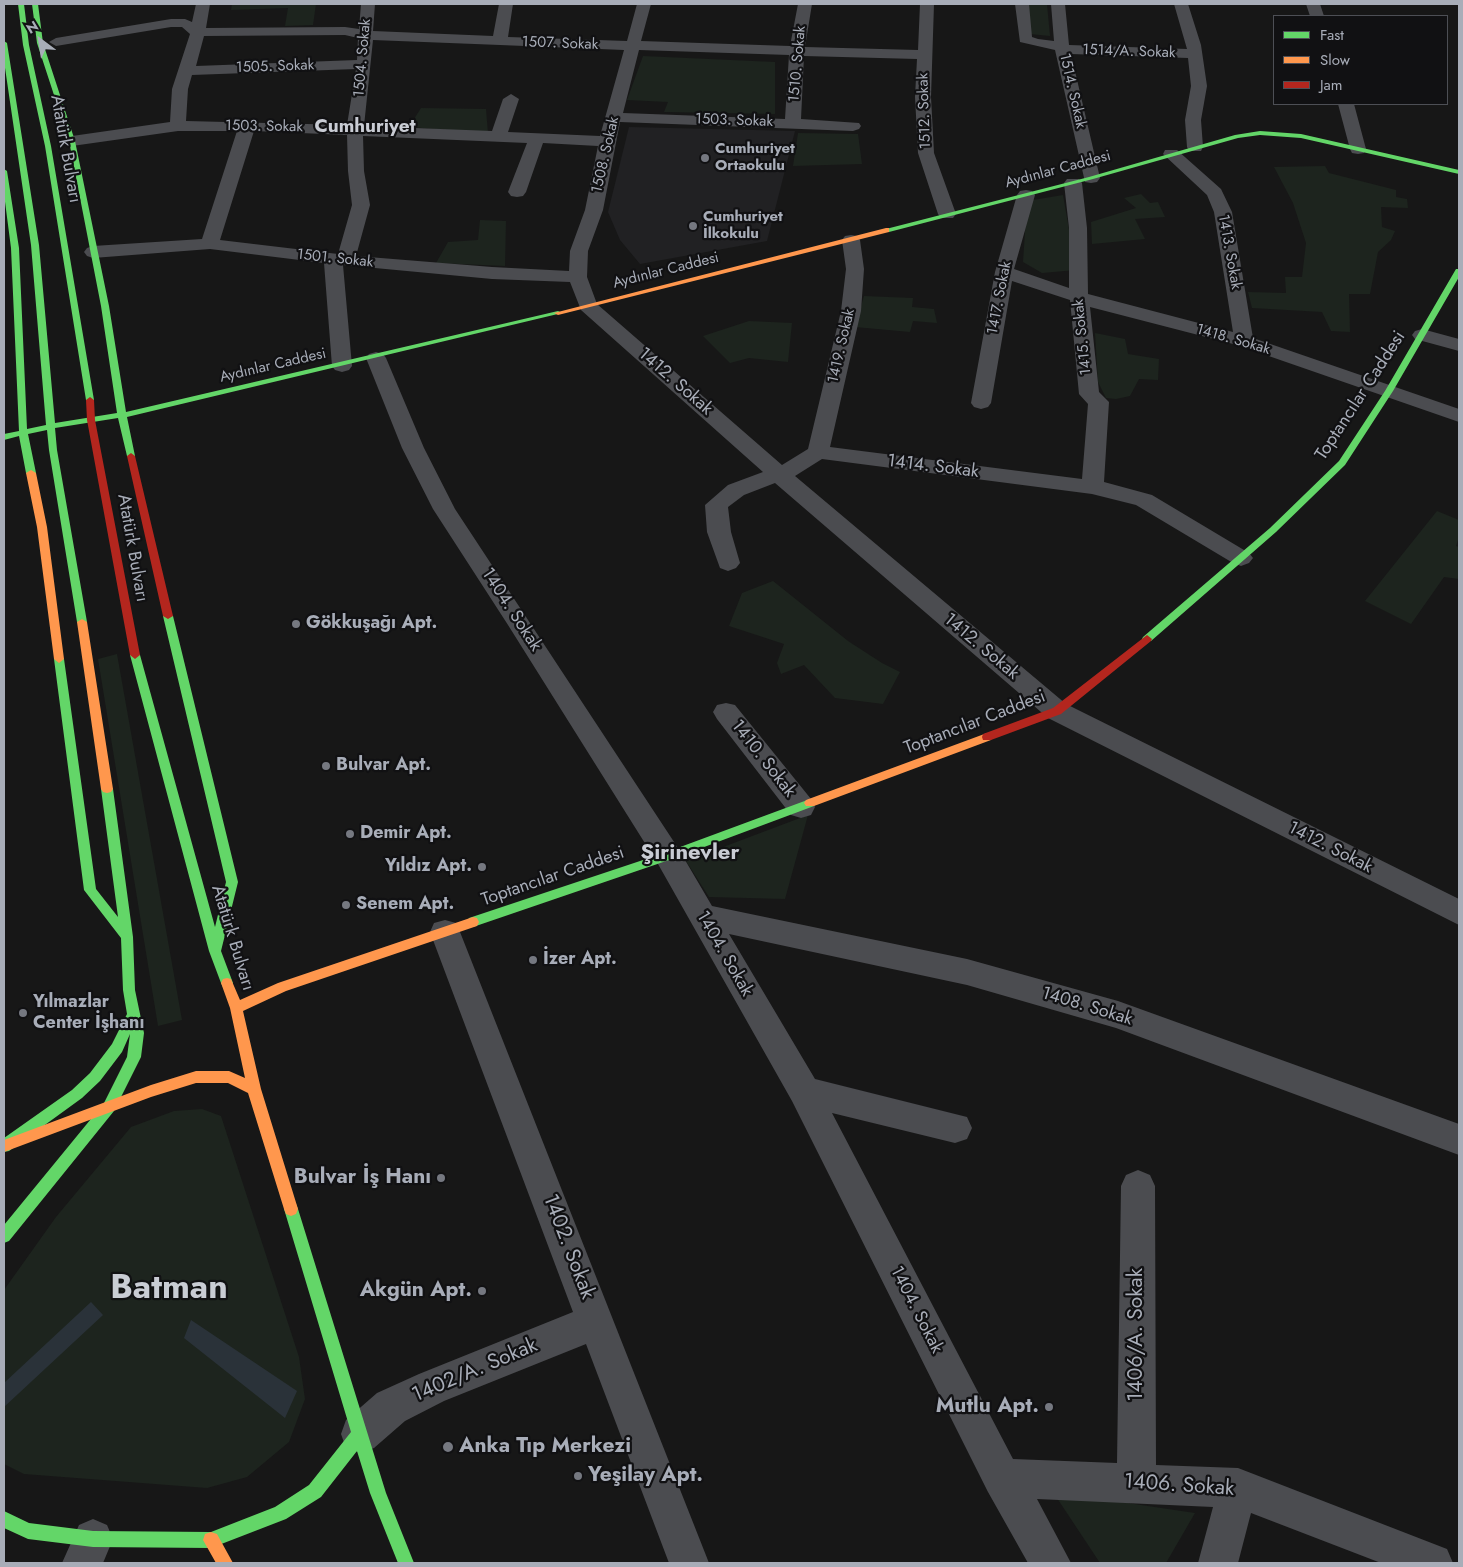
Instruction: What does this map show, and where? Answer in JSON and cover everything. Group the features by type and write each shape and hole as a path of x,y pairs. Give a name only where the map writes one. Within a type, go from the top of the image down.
{"street":[{"name":"Atatürk Bulvarı","path":"21,4 26,45 48,146 81,354 89,393 91,420 132,644 215,951 236,1008 254,1089 360,1434"},
{"path":"35,4 40,43 72,141 104,306 122,415 172,634 232,882 215,951"},
{"path":"178,126 180,89 194,49 204,4"},
{"name":"1504. Sokak","path":"340,260 361,205 356,171 355,129 364,64 368,4"},
{"path":"500,42 506,4"},
{"name":"1508. Sokak","path":"588,306 578,277 579,251 594,210 607,142 644,4"},
{"name":"1510. Sokak","path":"793,124 797,49 805,4"},
{"name":"1512. Sokak","path":"927,4 924,55 926,153 947,214"},
{"name":"1514/A. Sokak","path":"1022,4 1025,39 1035,43 1062,48 1195,54"},
{"name":"1514. Sokak","path":"1058,4 1062,48 1082,180"},
{"path":"1181,4 1195,54 1199,86 1192,120 1195,147"},
{"path":"56,42 172,23 185,23 197,32"},
{"name":"1507. Sokak","path":"197,32 345,31 365,36 500,42 797,49 924,55"},
{"path":"4,43 35,245 55,459 88,654 127,937 129,990 138,1033 134,1057 109,1107 4,1236"},
{"name":"1505. Sokak","path":"185,71 364,64"},
{"path":"498,137 511,99"},
{"path":"1346,105 1358,149"},
{"name":"1503. Sokak","path":"614,117 853,126"},
{"name":"1503. Sokak","path":"72,141 178,126 247,126 355,129 607,142"},
{"path":"210,244 247,126"},
{"name":"Aydınlar Caddesi","path":"4,437 52,426 122,415 203,398 376,358 1026,195 1237,136 1260,133 1301,136 1459,172"},
{"path":"517,192 527,169 536,139"},
{"name":"1413. Sokak","path":"1170,154 1215,193 1223,212 1244,342"},
{"path":"4,172 23,432 42,527 90,890 127,937"},
{"name":"1415. Sokak","path":"1082,180 1078,228 1079,297 1089,394 1099,402 1092,487"},
{"name":"1417. Sokak","path":"981,403 1004,272 1026,195"},
{"name":"1419. Sokak","path":"818,452 851,311 855,269 851,240"},
{"name":"1501. Sokak","path":"93,252 210,244 340,260 492,273 578,277"},
{"path":"9,250 35,245"},
{"path":"340,260 342,366"},
{"name":"1418. Sokak","path":"1004,272 1079,297 1244,342 1459,416"},
{"name":"Toptancılar Caddesi","path":"236,1008 282,987 668,856 1056,711 1132,652 1241,558 1342,463 1389,391 1459,273"},
{"name":"1412. Sokak","path":"588,306 823,513 1056,711 1459,912"},
{"path":"1422,335 1459,345"},
{"name":"1404. Sokak","path":"376,358 413,448 444,508 668,856 804,1090 1002,1478 1051,1563"},
{"path":"728,563 719,532 716,505 736,490 764,478 781,475 818,452"},
{"name":"1414. Sokak","path":"818,452 1092,487 1144,500 1241,558"},
{"name":"1410. Sokak","path":"726,712 801,807"},
{"name":"1408. Sokak","path":"703,916 967,972 1118,1015 1459,1139"},
{"name":"1402. Sokak","path":"445,932 689,1563"},
{"path":"4,1146 77,1094 95,1077 116,1048 134,1014"},
{"path":"4,1146 196,1077 229,1077 254,1089"},
{"path":"804,1090 955,1128"},
{"name":"1406/A. Sokak","path":"1136,1483 1138,1186"},
{"name":"1402/A. Sokak","path":"360,1434 391,1407 399,1403 596,1321"},
{"path":"4,1519 28,1531 87,1551 211,1540 280,1513 315,1491 360,1434"},
{"path":"360,1434 378,1494 406,1563"},
{"name":"1406. Sokak","path":"1002,1478 1238,1488 1433,1563"},
{"path":"1218,1563 1238,1488"},
{"path":"211,1540 225,1563"}],"shaded area":[{"path":"232,4 316,4 313,25 285,26 288,8 231,10"},
{"path":"1026,4 1047,4 1050,36 1030,34"},
{"path":"643,56 775,62 775,114 664,112 668,102 627,100"},
{"path":"421,108 486,109 488,133 409,127"},
{"name":"Cumhuriyet İlkokulu","path":"629,127 795,131 767,241 640,264 620,240 608,212"},
{"path":"798,133 858,134 862,164 793,166"},
{"path":"1325,166 1329,173 1396,190 1396,197 1407,199 1408,208 1381,207 1382,227 1395,231 1391,240 1378,252 1370,294 1349,294 1350,332 1331,331 1322,312 1252,308 1248,292 1286,293 1285,277 1302,277 1306,243 1293,203 1274,167"},
{"path":"1141,194 1150,203 1158,202 1165,217 1135,219 1145,239 1092,244 1091,222 1136,208 1124,198"},
{"path":"1063,195 1076,270 1042,273 1023,262 1027,201"},
{"path":"480,220 506,221 505,266 436,263 448,242 478,240"},
{"path":"864,296 913,298 912,307 934,309 937,323 913,321 910,332 855,327"},
{"path":"749,321 792,323 788,362 749,358 730,363 703,336"},
{"path":"1095,333 1125,339 1128,354 1159,359 1158,380 1139,379 1130,396 1116,399 1106,398 1098,382"},
{"path":"1437,511 1459,520 1459,537 1456,546 1459,547 1459,579 1444,577 1411,624 1365,601"},
{"path":"773,581 848,641 900,672 883,704 835,698 804,665 781,674 777,663 784,644 729,626 742,593"},
{"path":"117,654 182,1020 158,1026 98,659"},
{"path":"808,815 785,899 709,897 686,861"},
{"path":"202,1109 221,1116 299,1357 305,1399 289,1442 247,1477 207,1488 24,1474 4,1464 4,1290 56,1217 131,1127 174,1111"},
{"path":"91,1302 103,1315 4,1407 4,1383"},
{"path":"191,1320 297,1391 285,1418 184,1338"},
{"path":"1053,1492 1195,1513 1166,1563 1100,1563"}],"traffic: fast":[{"path":"21,4 26,45 48,146 90,400"},
{"path":"35,4 40,43 72,141 105,306 122,415 131,456"},
{"path":"4,43 35,245 53,450 82,622"},
{"path":"886,230 1091,178 1237,136 1260,133 1301,136 1459,172"},
{"path":"4,171 15,248 23,432 31,473"},
{"path":"1147,639 1273,530 1342,463 1389,391 1459,271"},
{"path":"4,437 52,426 142,412 558,313"},
{"path":"168,616 232,882 215,951"},
{"path":"135,655 215,951 227,983"},
{"path":"59,659 90,890 127,937"},
{"path":"4,1236 109,1107 134,1057 137,1033 129,990 127,937 107,789"},
{"path":"473,922 668,856 810,803"},
{"path":"4,1146 77,1094 95,1077 117,1048 134,1013"},
{"path":"291,1209 378,1493 406,1563"},
{"path":"4,1519 28,1531 93,1539 211,1540 280,1513 315,1491 360,1434"}],"traffic: slow":[{"path":"558,313 886,230"},
{"path":"31,473 42,527 59,659"},
{"path":"82,622 107,789"},
{"path":"810,803 987,737"},
{"path":"236,1008 282,987 473,922"},
{"path":"227,983 236,1008 254,1089 291,1209"},
{"path":"4,1146 151,1091 196,1077 229,1077 254,1089"},
{"path":"211,1540 225,1563"}],"traffic: jam":[{"path":"90,400 91,420 135,655"},
{"path":"131,456 168,616"},
{"path":"987,737 1057,711 1147,639"}],"place":[{"name":"Cumhuriyet Ortaokulu","path":"705,158"},
{"name":"Cumhuriyet İlkokulu","path":"693,226"},
{"name":"Gökkuşağı Apt.","path":"296,624"},
{"name":"Bulvar Apt.","path":"326,766"},
{"name":"Demir Apt.","path":"350,834"},
{"name":"Yıldız Apt.","path":"482,867"},
{"name":"Senem Apt.","path":"346,905"},
{"name":"İzer Apt.","path":"533,960"},
{"name":"Yılmazlar Center İşhanı","path":"23,1013"},
{"name":"Bulvar İş Hanı","path":"441,1178"},
{"name":"Akgün Apt.","path":"482,1291"},
{"name":"Mutlu Apt.","path":"1049,1407"},
{"name":"Anka Tıp Merkezi","path":"448,1447"},
{"name":"Yeşilay Apt.","path":"578,1476"}],"district":[{"name":"Cumhuriyet","path":"365,127"},
{"name":"Şirinevler","path":"690,854"},
{"name":"Batman","path":"169,1290"}]}
